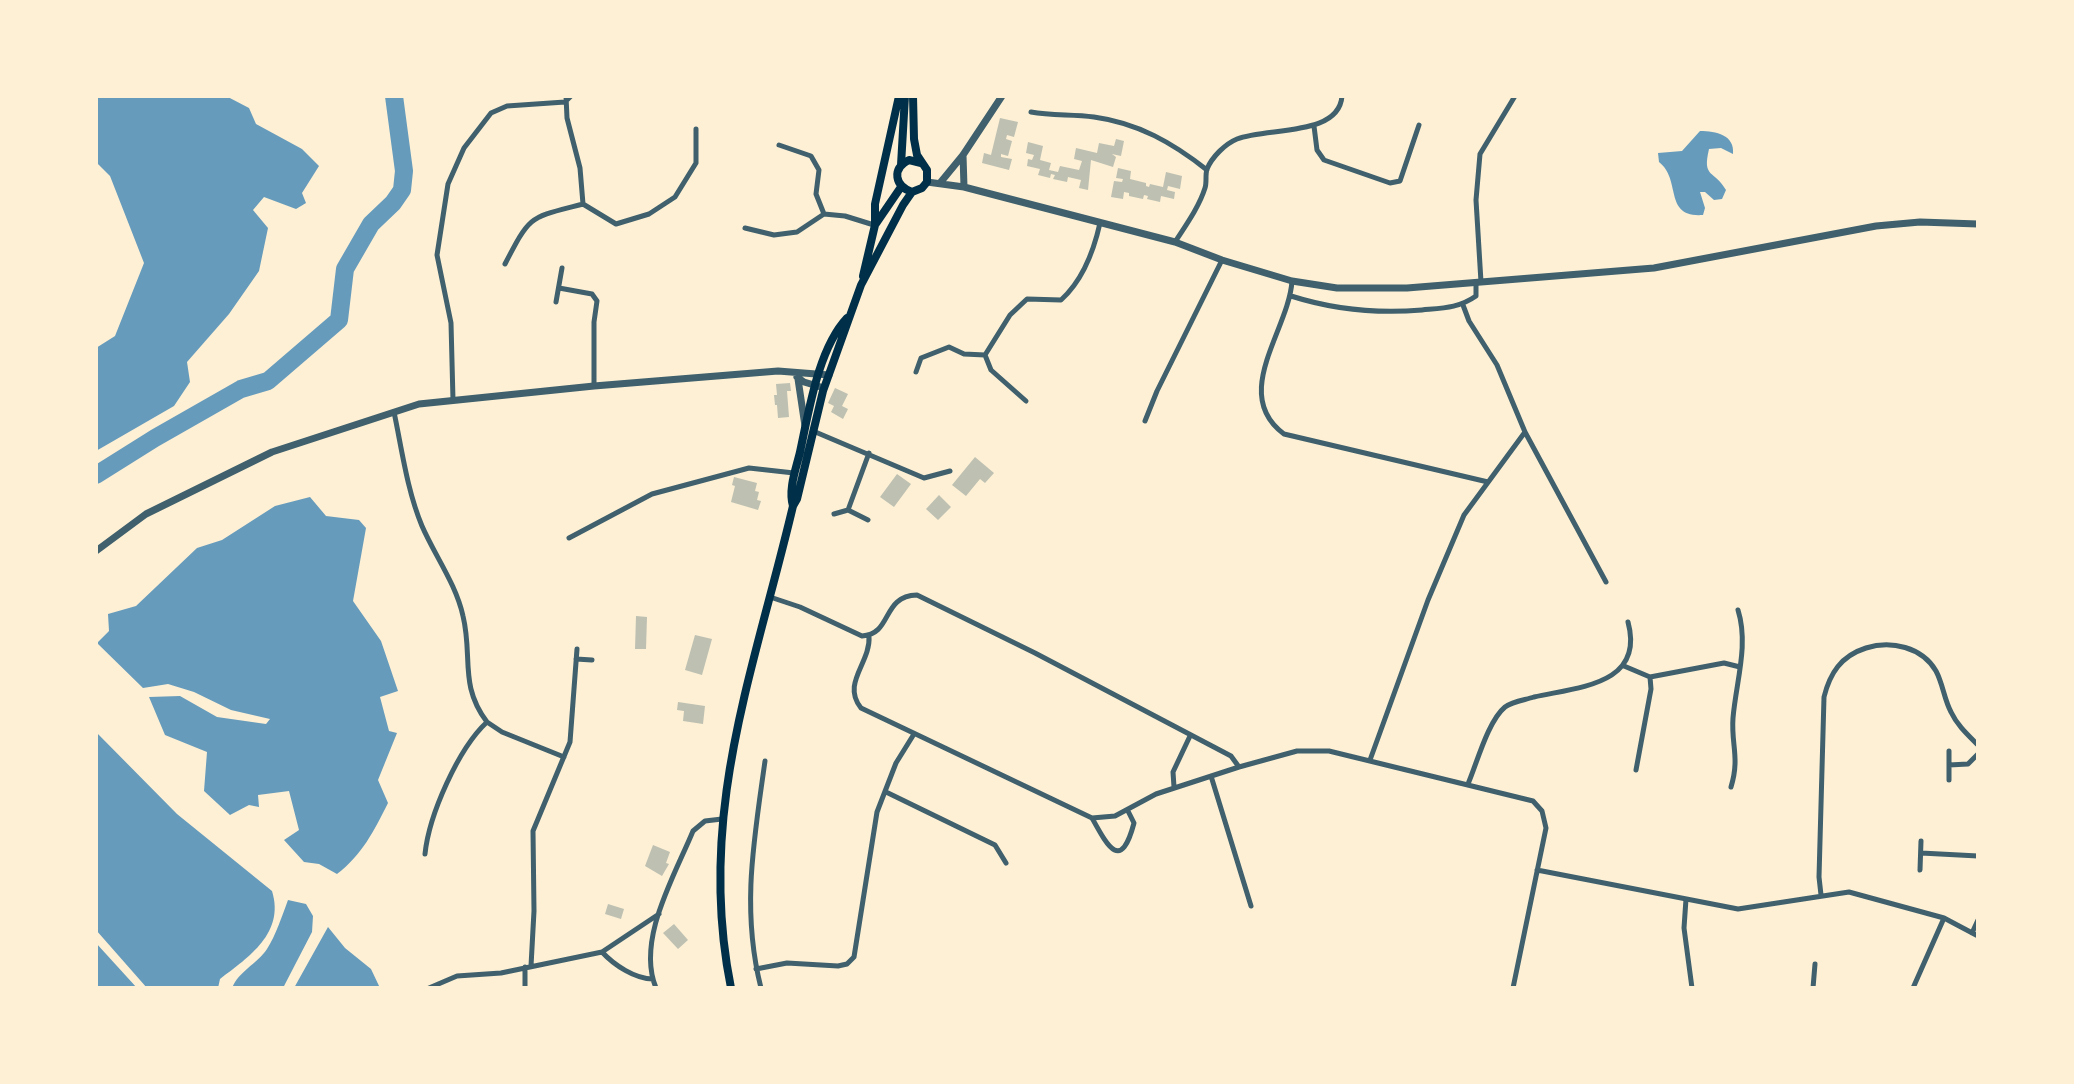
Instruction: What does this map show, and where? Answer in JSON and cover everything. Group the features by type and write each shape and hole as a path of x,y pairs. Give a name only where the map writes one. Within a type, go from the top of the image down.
{"main road":[{"path":"902,96 901,165 896,177 901,187 912,192"},
{"path":"861,285 875,225 875,204 902,96"},
{"path":"731,988 720,908 722,819 733,744 793,506 791,498 819,386 861,285 912,192 927,182 927,170 921,163 914,139 913,96"},
{"path":"901,165 913,160 921,163"},
{"path":"875,225 901,187"}],"street":[{"path":"940,183 963,155 1002,96"},
{"path":"1175,242 1206,186 1207,170 1217,153 1234,140 1256,133 1314,126 1329,121 1339,111 1342,96"},
{"path":"1291,296 1337,309 1383,313 1463,305 1476,296 1479,282 1476,200 1480,154 1515,96"},
{"path":"453,400 451,323 437,255 448,184 464,148 491,113 507,106 568,98 583,204"},
{"path":"1031,112 1050,116 1094,117 1147,132 1177,146 1207,170"},
{"path":"1314,126 1317,150 1324,160 1390,183 1400,181 1405,172 1419,125"},
{"path":"505,264 522,230 535,217 583,204 616,224 665,206 675,197 696,163 696,129"},
{"path":"779,145 811,156 819,170 816,194 824,214"},
{"path":"963,155 964,187"},
{"path":"927,182 964,187 1175,242 1292,281 1337,288 1407,288 1654,268 1876,226 1920,222 1978,224"},
{"path":"745,228 774,235 797,232 824,214 845,216 875,225"},
{"path":"985,355 1010,315 1027,299 1061,300 1072,291 1095,243 1100,223"},
{"path":"1145,421 1222,260"},
{"path":"556,302 562,268"},
{"path":"1292,281 1291,296 1260,386 1263,405 1276,428 1284,434 1488,482"},
{"path":"559,288 592,294 597,301 594,386"},
{"path":"1463,305 1469,321 1497,365 1525,432 1606,582"},
{"path":"916,372 921,358 949,347 964,354 985,355"},
{"path":"985,355 991,370 1026,401"},
{"path":"96,551 146,514 272,452 419,404 778,371 796,375 819,386"},
{"path":"796,375 824,374"},
{"path":"796,375 808,429 924,478 950,471"},
{"path":"394,411 412,499 464,617 470,692 476,707 487,722 502,732 564,757"},
{"path":"1370,760 1428,600 1464,515 1525,432"},
{"path":"848,510 869,453"},
{"path":"569,538 652,494 749,468 799,474"},
{"path":"834,514 848,510 868,520"},
{"path":"770,597 800,607 862,636 869,636 881,627 897,600 917,595 1132,703 1231,756 1239,767"},
{"path":"1731,787 1736,769 1733,722 1743,644 1738,610"},
{"path":"1468,784 1496,718 1507,705 1605,681 1624,666 1631,643 1628,622"},
{"path":"869,636 870,648 852,686 854,699 861,708 1092,818 1115,816 1174,787 1297,751 1329,751 1533,801 1542,811 1546,828 1513,988"},
{"path":"1821,895 1819,861 1824,697 1829,678 1838,664 1857,651 1875,645 1899,644 1924,657 1935,669 1953,716 1978,745"},
{"path":"525,988 534,911 533,831 570,742 577,649"},
{"path":"576,659 592,660"},
{"path":"1624,666 1650,677 1724,663 1740,667"},
{"path":"1636,770 1651,689 1650,677"},
{"path":"425,854 427,833 450,781 469,743 487,722"},
{"path":"756,969 787,963 838,966 847,964 854,957 877,812 896,763 914,734"},
{"path":"1174,787 1173,772 1190,736"},
{"path":"1949,751 1949,780"},
{"path":"1949,765 1968,764 1978,754"},
{"path":"761,988 751,933 749,894 765,761"},
{"path":"1211,776 1251,906"},
{"path":"886,792 995,845 1006,863"},
{"path":"1092,818 1108,847 1121,849 1128,844 1134,823 1128,811"},
{"path":"656,988 651,947 659,914 693,831 705,821 722,819"},
{"path":"1920,870 1921,841"},
{"path":"1921,853 1978,856"},
{"path":"1537,870 1738,909 1849,892 1944,918 1975,934 1978,920"},
{"path":"1686,899 1684,928 1692,988"},
{"path":"429,988 457,976 501,973 602,952 659,914"},
{"path":"1913,988 1944,918"},
{"path":"602,952 642,979 653,979"},
{"path":"1813,988 1815,964"}],"water":[{"path":"96,96 226,96 249,108 256,124 302,149 319,166 302,193 306,203 296,209 264,197 253,210 268,228 259,271 229,314 187,362 190,382 174,406 96,451 96,348 115,336 144,263 110,176 96,162"},
{"path":"1700,131 1723,135 1733,148 1733,154 1721,148 1709,149 1708,170 1726,190 1722,199 1714,200 1705,192 1700,192 1705,208 1703,215 1682,211 1670,178 1659,162 1658,153 1682,151"},
{"path":"310,497 326,516 359,520 366,528 353,601 381,641 398,691 380,697 389,731 397,733 378,780 388,803 360,851 337,874 319,864 304,862 284,840 299,830 289,791 258,795 259,807 249,805 230,815 204,791 207,752 165,735 149,697 180,696 217,717 266,724 270,719 231,710 194,692 168,684 143,688 97,643 109,631 108,614 136,606 197,548 222,540 275,506"},
{"path":"96,732 177,814 272,891 275,906 269,932 253,953 220,979 218,988 147,988 96,930"},
{"path":"288,900 306,904 313,916 312,932 283,988 232,988 267,949"},
{"path":"328,927 345,948 371,969 380,988 294,988"},
{"path":"96,943 137,988 96,988"}],"building":[{"path":"1000,118 1018,122 1014,137 1007,135 1006,139 1012,141 1008,156 1001,154 1001,157 1012,159 1009,170 982,163 984,153 991,155"},
{"path":"1116,139 1124,141 1121,156 1112,154 1116,157 1113,167 1091,160 1088,190 1079,188 1081,180 1068,177 1067,182 1053,179 1055,175 1051,174 1050,178 1038,175 1040,169 1027,166 1028,159 1032,160 1034,155 1026,153 1028,142 1043,146 1040,160 1051,163 1049,170 1058,172 1060,166 1079,170 1082,161 1074,159 1076,148 1097,153 1099,143 1114,146"},
{"path":"1118,168 1131,171 1130,179 1146,183 1149,187 1150,184 1163,187 1166,172 1182,176 1180,189 1168,186 1167,190 1175,192 1174,199 1161,196 1160,202 1147,199 1148,196 1144,195 1143,199 1124,192 1123,199 1111,197 1114,181 1122,182 1123,179 1116,178"},
{"path":"790,383 791,391 787,391 789,417 778,418 774,395 777,395 776,384"},
{"path":"835,388 848,394 842,406 848,409 843,419 831,412 834,406 828,403"},
{"path":"975,457 994,473 985,483 980,479 966,496 952,485"},
{"path":"897,474 911,484 894,507 880,497"},
{"path":"734,477 757,483 757,500 761,501 758,510 731,502"},
{"path":"939,495 951,507 938,520 926,509"},
{"path":"636,616 647,617 646,649 635,649"},
{"path":"695,635 712,639 702,675 685,670"},
{"path":"678,702 705,706 703,724 683,721 684,711 677,710"},
{"path":"653,845 670,852 666,863 669,864 662,876 645,866"},
{"path":"608,904 624,909 621,919 605,914"},
{"path":"674,924 688,940 678,949 663,933"}],"waterway":[{"path":"96,475 241,389 268,381 339,320 345,269 371,224 402,190 404,171 394,96"}]}
